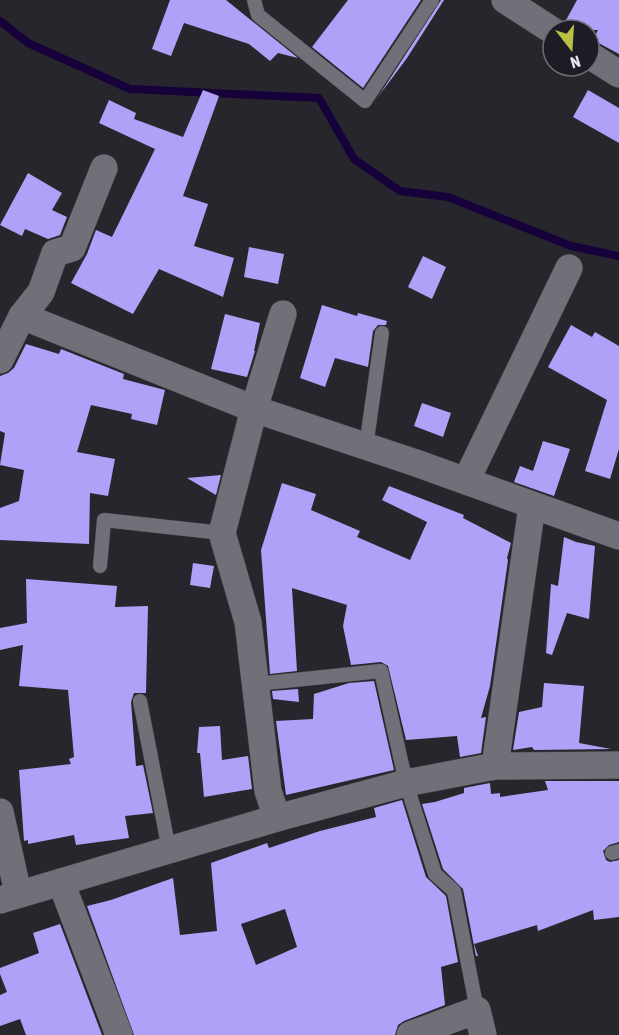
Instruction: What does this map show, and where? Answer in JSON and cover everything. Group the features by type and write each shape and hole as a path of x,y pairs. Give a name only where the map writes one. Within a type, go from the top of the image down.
{"street":[{"path":"504,0 541,23"},
{"path":"601,63 619,74"},
{"path":"0,360 22,316 41,292 55,253 72,248 104,168"},
{"path":"466,481 569,268"},
{"path":"277,818 268,791 248,622 222,533 254,409 283,314"},
{"path":"22,316 254,409 619,536"},
{"path":"495,766 532,506"},
{"path":"0,812 9,896 406,783 495,766 619,765"},
{"path":"61,882 119,1035"},
{"path":"410,1035 480,1023"}],"lane":[{"path":"254,0 258,15 365,101 432,0"},
{"path":"366,447 382,333"},
{"path":"100,566 104,520 222,533"},
{"path":"256,684 381,671 406,783 435,874 454,891 480,1023"},
{"path":"140,701 169,850"}],"building":[{"path":"170,0 226,0 298,58 278,53 270,61 249,44 184,23 171,56 152,49"},
{"path":"348,0 421,0 363,88 312,47"},
{"path":"441,0 444,0 407,58 378,97"},
{"path":"577,0 619,0 619,54 601,44 601,18 567,18"},
{"path":"203,90 219,96 183,196 208,204 194,246 234,258 223,297 159,269 133,314 71,283 87,254 96,230 112,237 155,149 99,123 109,100 136,113 134,119 183,137"},
{"path":"588,90 619,108 619,143 573,117"},
{"path":"28,173 62,193 52,210 67,217 60,235 48,239 25,229 22,236 0,225"},
{"path":"249,247 284,254 278,284 244,277"},
{"path":"423,256 446,267 432,299 408,287"},
{"path":"322,305 357,316 358,313 387,321 386,325 378,325 373,331 368,367 335,358 325,387 300,378"},
{"path":"225,314 260,323 247,377 211,369"},
{"path":"571,325 592,337 595,332 619,346 619,449 610,479 585,471 607,400 548,367"},
{"path":"26,344 59,354 61,349 124,374 123,379 165,390 157,425 131,419 132,414 91,405 77,452 115,459 108,496 90,493 89,544 0,540 0,508 19,501 24,470 0,465 5,433 0,431 0,376 14,368"},
{"path":"422,403 451,413 443,437 414,426"},
{"path":"543,441 570,449 554,496 514,482 520,466 533,471"},
{"path":"221,475 216,495 187,478"},
{"path":"282,483 316,494 311,510 360,531 357,537 410,560 427,522 382,500 389,486 464,515 463,518 511,543 490,686 481,718 486,717 481,753 460,757 457,736 406,740 388,666 381,662 351,665 343,626 347,605 292,588 297,671 270,674 261,550"},
{"path":"564,537 595,546 589,619 567,613 552,655 546,653 551,584 558,586"},
{"path":"193,563 214,566 210,588 190,585"},
{"path":"26,579 117,586 115,607 148,606 146,693 134,693 131,702 136,766 143,765 153,813 125,816 129,838 76,845 74,835 28,844 28,840 24,841 19,770 71,764 69,759 74,757 68,690 19,686 23,645 0,650 0,628 27,623"},
{"path":"374,681 394,770 286,795 276,721 313,719 314,694 349,683"},
{"path":"544,683 584,686 579,743 611,749 534,750 532,747 513,750 519,712 542,707"},
{"path":"298,689 299,702 273,699 272,691"},
{"path":"220,726 222,760 248,756 252,789 204,797 200,753 197,753 199,727"},
{"path":"545,781 619,781 619,842 609,845 603,851 606,860 610,862 619,860 619,917 594,920 593,910 538,931 537,925 474,944 478,956 476,956 463,889 443,869 422,804 464,793 464,788 490,783 491,794 500,793 500,797 548,790"},
{"path":"402,800 426,877 446,896 458,962 441,967 445,1005 404,1021 398,1025 395,1035 134,1035 87,906 173,878 180,935 217,931 211,863 267,843 269,848 320,831 376,817 374,808","holes":["285,909 297,947 256,965 241,924"]},
{"path":"60,924 102,1035 26,1035 20,1019 0,1026 0,995 7,992 0,968 39,953 33,933"}],"waterway":[{"path":"0,21 28,43 130,89 319,98 354,159 400,191 448,197 571,246 619,256"}]}
